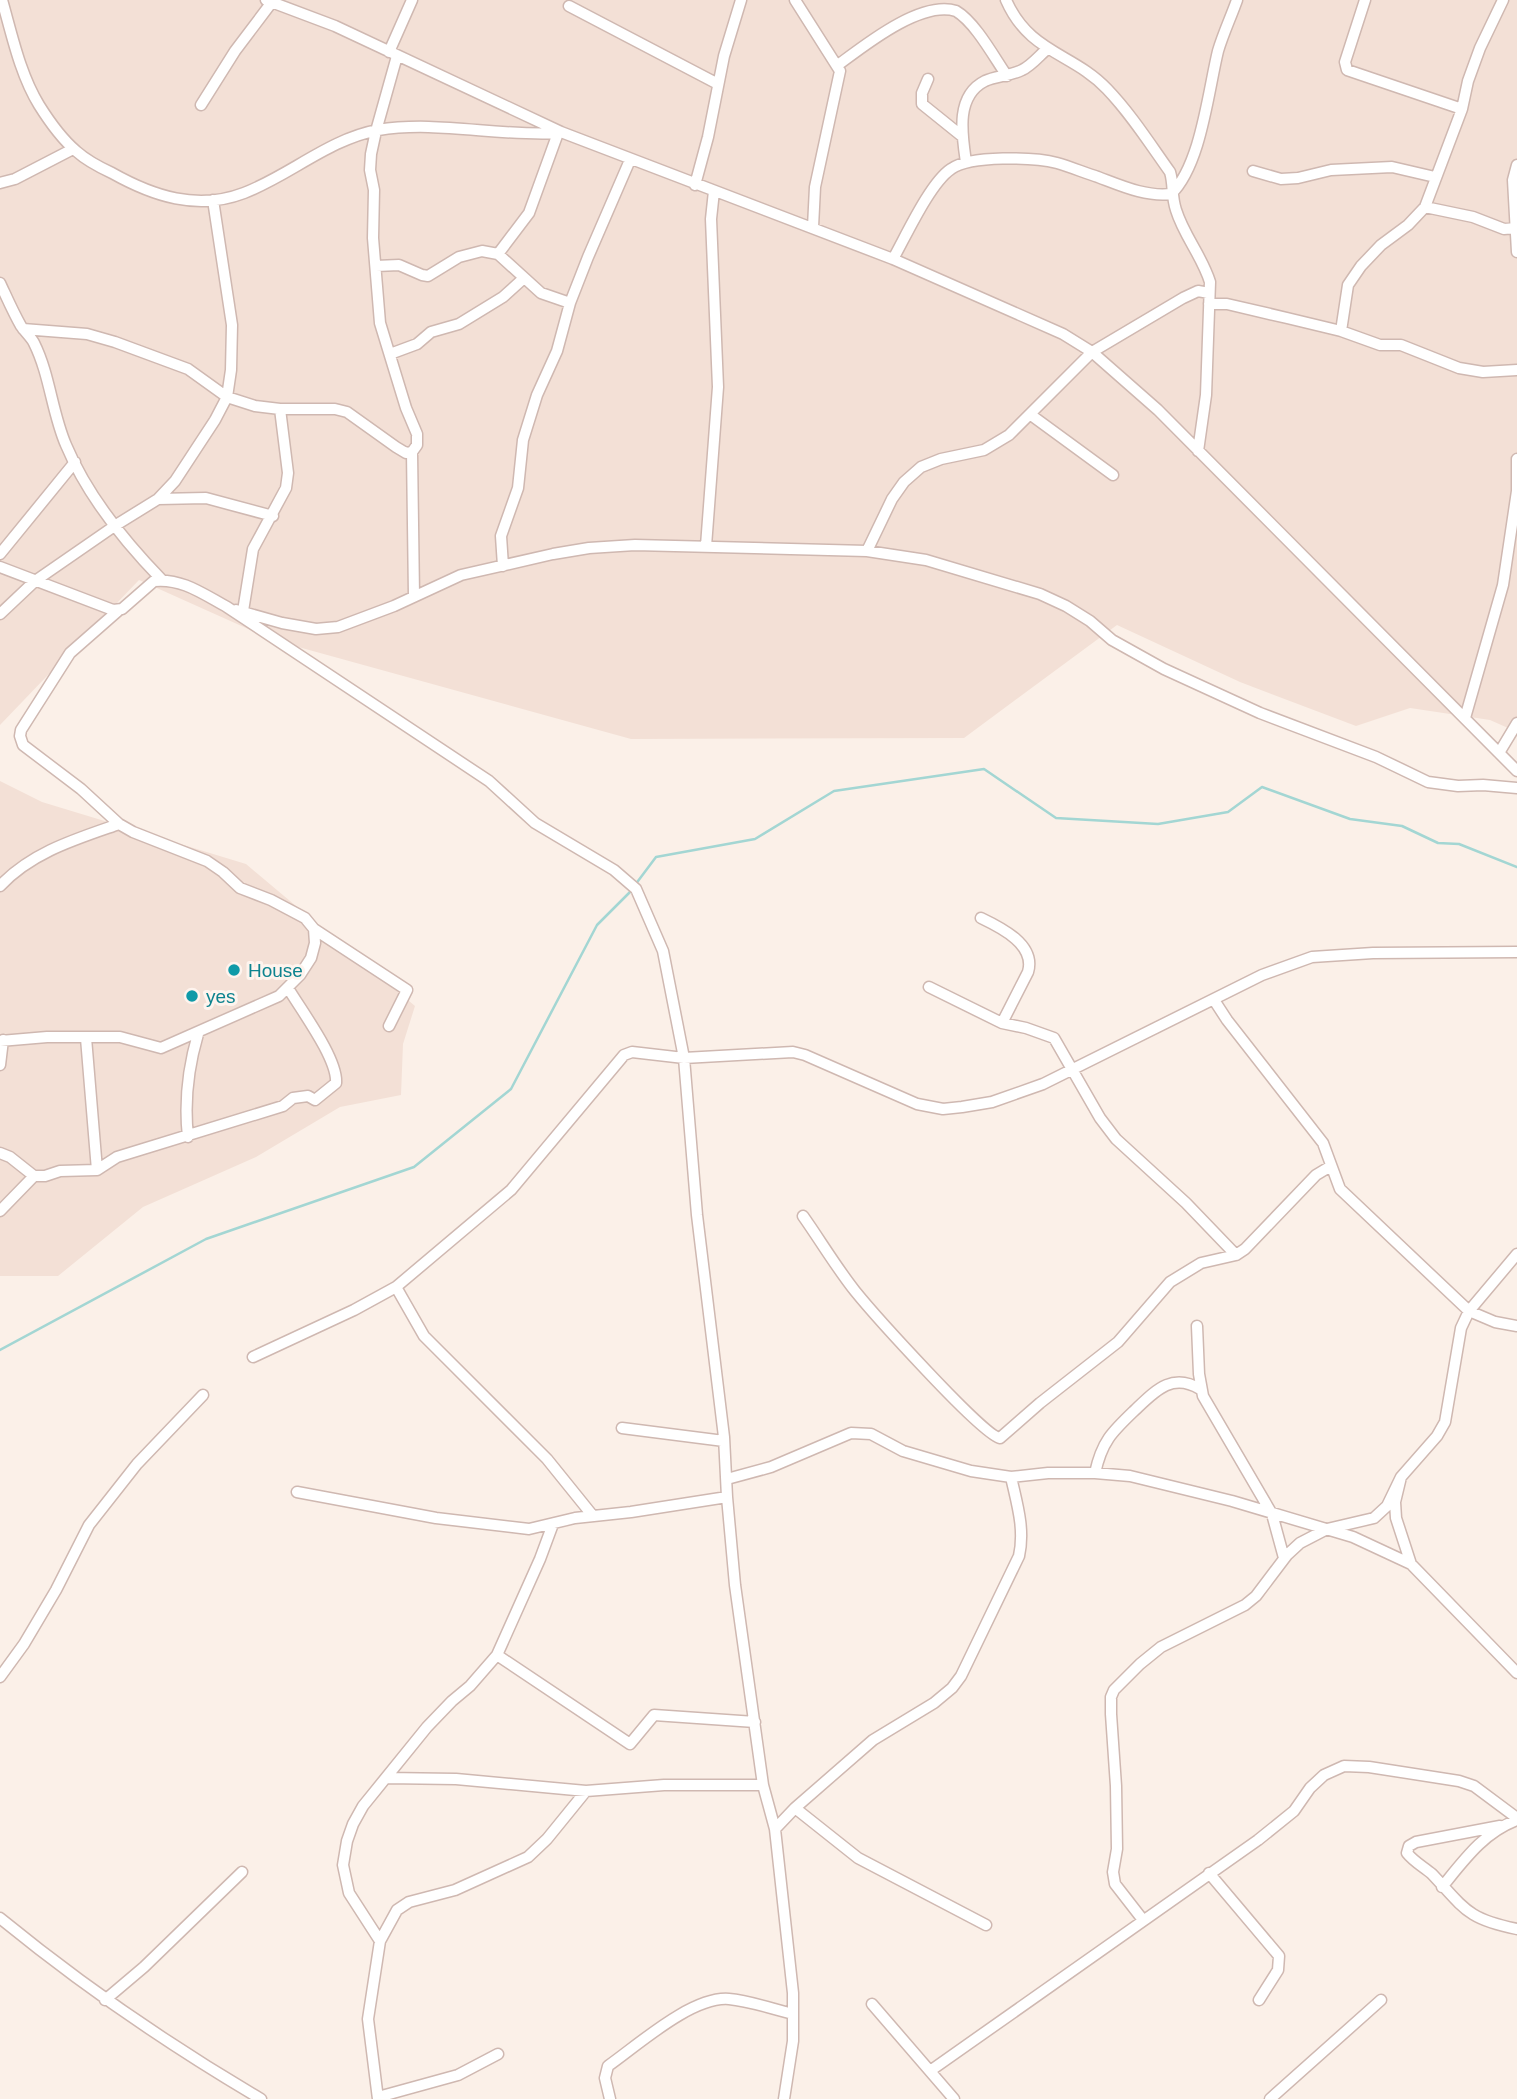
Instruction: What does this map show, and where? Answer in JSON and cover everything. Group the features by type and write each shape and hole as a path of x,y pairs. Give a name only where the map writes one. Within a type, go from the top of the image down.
{"street":[{"path":"0,42 10,44 2,0"},
{"path":"2,0 17,50 38,104 73,149 141,189 177,200 213,200 241,194 326,150 376,131 434,126 500,133 560,132"},
{"path":"412,0 393,54 371,154 370,170 374,190 380,323 406,408 417,434 417,445 412,453 414,596"},
{"path":"695,185 723,56 741,0"},
{"path":"795,0 838,65 838,84 815,187 813,227"},
{"path":"1006,0 1023,28 1047,49 1092,75 1108,89 1170,172 1171,194 1176,212 1205,267 1209,293 1206,395 1198,451"},
{"path":"893,259 935,186 950,169 966,162 1012,160 1055,163 1142,192 1157,196 1171,194 1188,172 1197,147 1219,47 1237,0"},
{"path":"1365,0 1345,62 1347,70 1462,108"},
{"path":"1341,331 1348,285 1361,266 1381,245 1408,225 1426,207 1462,108 1476,59 1503,0"},
{"path":"201,105 269,1 335,26 560,132 695,185 813,227 1055,330 1093,352 1158,410 1517,771"},
{"path":"569,6 718,84"},
{"path":"838,65 908,14 944,6 958,12 968,21 1007,76"},
{"path":"966,162 963,111 970,93 985,81 1024,69 1047,49"},
{"path":"928,79 922,93 922,104 963,137"},
{"path":"498,254 528,213 560,132"},
{"path":"0,183 15,179 73,149"},
{"path":"503,566 501,536 518,488 523,440 537,396 563,335 570,303 630,160"},
{"path":"1517,165 1513,180 1517,252"},
{"path":"1253,170 1281,179 1331,170 1392,167 1435,177"},
{"path":"706,546 719,387 711,219 714,191"},
{"path":"0,614 35,581 158,499 174,481 215,420 227,397 233,325 213,200"},
{"path":"1426,207 1472,217 1504,229 1516,228"},
{"path":"376,266 399,265 428,276 459,257 482,251 498,254 541,293 570,303"},
{"path":"390,354 417,344 431,332 459,324 503,297 524,278"},
{"path":"0,283 23,329 34,343 65,445 90,490 144,561 162,580"},
{"path":"867,551 892,499 904,482 921,467 941,459 984,450 1009,435 1093,352 1198,291 1209,293 1227,304 1341,331 1380,345 1401,345 1459,368 1483,372 1517,370"},
{"path":"1209,293 1227,304"},
{"path":"23,329 87,334 115,342 188,369 227,397 255,406 334,409 346,412 396,447 406,453 412,453"},
{"path":"243,611 253,550 286,488 288,473 280,409"},
{"path":"1031,415 1113,475"},
{"path":"1465,718 1503,585 1517,491 1517,459"},
{"path":"0,554 75,462"},
{"path":"158,499 206,498 273,516"},
{"path":"227,607 316,629 338,627 461,575 589,548 635,545 867,551 926,560 1040,594 1082,616 1112,640 1164,669 1260,713 1376,757 1428,782 1517,788"},
{"path":"0,567 119,610"},
{"path":"389,1026 407,990 314,929 297,912 240,888 207,861 118,824 81,789 27,749 20,736 23,726 70,653 153,581 190,585 227,607 489,781 536,822 614,870 636,889 663,951 684,1058 697,1214 724,1441 736,1585 763,1785 775,1829 793,1993 793,2041 784,2099"},
{"path":"1499,753 1517,723"},
{"path":"0,886 25,863 51,849 118,824"},
{"path":"981,918 1004,929 1024,948 1031,963 1002,1023"},
{"path":"0,1065 1,1041 47,1037 120,1037 162,1048 198,1034 266,1003 288,988 311,958 315,943 314,929"},
{"path":"253,1357 354,1310 396,1287 511,1190 624,1055 632,1052 684,1058 793,1052 917,1104 943,1109 992,1102 1043,1084 1262,975 1312,957 1399,952 1517,953"},
{"path":"929,987 1002,1023 1035,1030 1054,1038 1116,1139 1186,1203 1236,1255"},
{"path":"0,1153 10,1157 34,1176 60,1171 97,1170 117,1157 283,1106 293,1098 308,1096 315,1100 336,1083 334,1068 312,1025 288,988"},
{"path":"1214,1000 1323,1143 1340,1189 1469,1311 1495,1322 1517,1326"},
{"path":"187,1136 186,1088 198,1034"},
{"path":"86,1038 97,1170"},
{"path":"803,1216 854,1290 961,1406 996,1438 1006,1435 1040,1403 1118,1342 1170,1282 1201,1263 1236,1255 1245,1249 1316,1175 1331,1166"},
{"path":"0,1211 34,1176"},
{"path":"1143,1920 1113,1878 1117,1849 1111,1697 1119,1684 1161,1647 1245,1605 1256,1596 1284,1558 1300,1543 1327,1530 1374,1518 1387,1506 1401,1477 1437,1436 1445,1422 1461,1328 1469,1311 1517,1254"},
{"path":"396,1287 424,1336 547,1459 593,1516"},
{"path":"1197,1326 1200,1388 1272,1514 1284,1558"},
{"path":"1095,1473 1099,1453 1111,1432 1158,1388 1180,1381 1200,1388"},
{"path":"0,1677 38,1622 97,1514 136,1464 203,1395"},
{"path":"622,1428 724,1441"},
{"path":"727,1479 771,1467 859,1432 871,1434 903,1451 971,1471 1011,1477 1048,1473 1130,1476 1353,1537 1411,1564 1517,1672"},
{"path":"775,1829 873,1740 934,1703 952,1688 961,1676 1019,1556 1023,1540 1022,1526 1011,1477"},
{"path":"1401,1477 1395,1502 1396,1518 1411,1564"},
{"path":"297,1492 436,1518 529,1529 593,1516 727,1497"},
{"path":"380,1941 349,1893 343,1865 347,1841 356,1817 428,1727 497,1655 553,1524"},
{"path":"497,1655 630,1744 654,1715 754,1723"},
{"path":"930,2071 1258,1840 1294,1811 1310,1788 1324,1775 1344,1766 1369,1767 1459,1781 1474,1786 1517,1819"},
{"path":"386,1778 456,1779 586,1791 664,1785 763,1785"},
{"path":"498,2054 471,2069 436,2083 378,2098 368,2019 380,1941 397,1910 409,1902 455,1890 528,1857 547,1839 586,1791"},
{"path":"795,1808 858,1858 986,1925"},
{"path":"1517,1819 1500,1826 1416,1842 1409,1846 1407,1853 1430,1873 1460,1906 1492,1924 1517,1929"},
{"path":"1442,1886 1473,1850 1500,1826"},
{"path":"105,2000 144,1967 242,1872"},
{"path":"1209,1873 1279,1956 1278,1969 1259,2000"},
{"path":"0,1918 105,2000 261,2099"},
{"path":"610,2099 605,2078 608,2066 684,2012 703,2003 730,1999 793,2014"},
{"path":"1270,2099 1381,2000"},
{"path":"872,2004 954,2099"}],"shaded area":[{"path":"0,0 1517,0 1517,732 1490,720 1410,708 1356,726 1240,682 1117,625 964,738 631,739 273,640 139,580 0,725"},
{"path":"0,781 42,802 246,864 415,1006 403,1044 401,1095 340,1107 256,1157 143,1207 58,1276 0,1276"}],"waterway":[{"path":"635,885 656,857 755,839 834,791 984,769 1056,818 1158,824 1228,812 1262,787 1350,819 1402,826 1438,843 1459,844 1517,867"},
{"path":"0,1350 206,1239 414,1167 511,1089 597,925 631,891"}],"place":[{"name":"House","path":"234,970"},
{"name":"yes","path":"192,996"}]}
